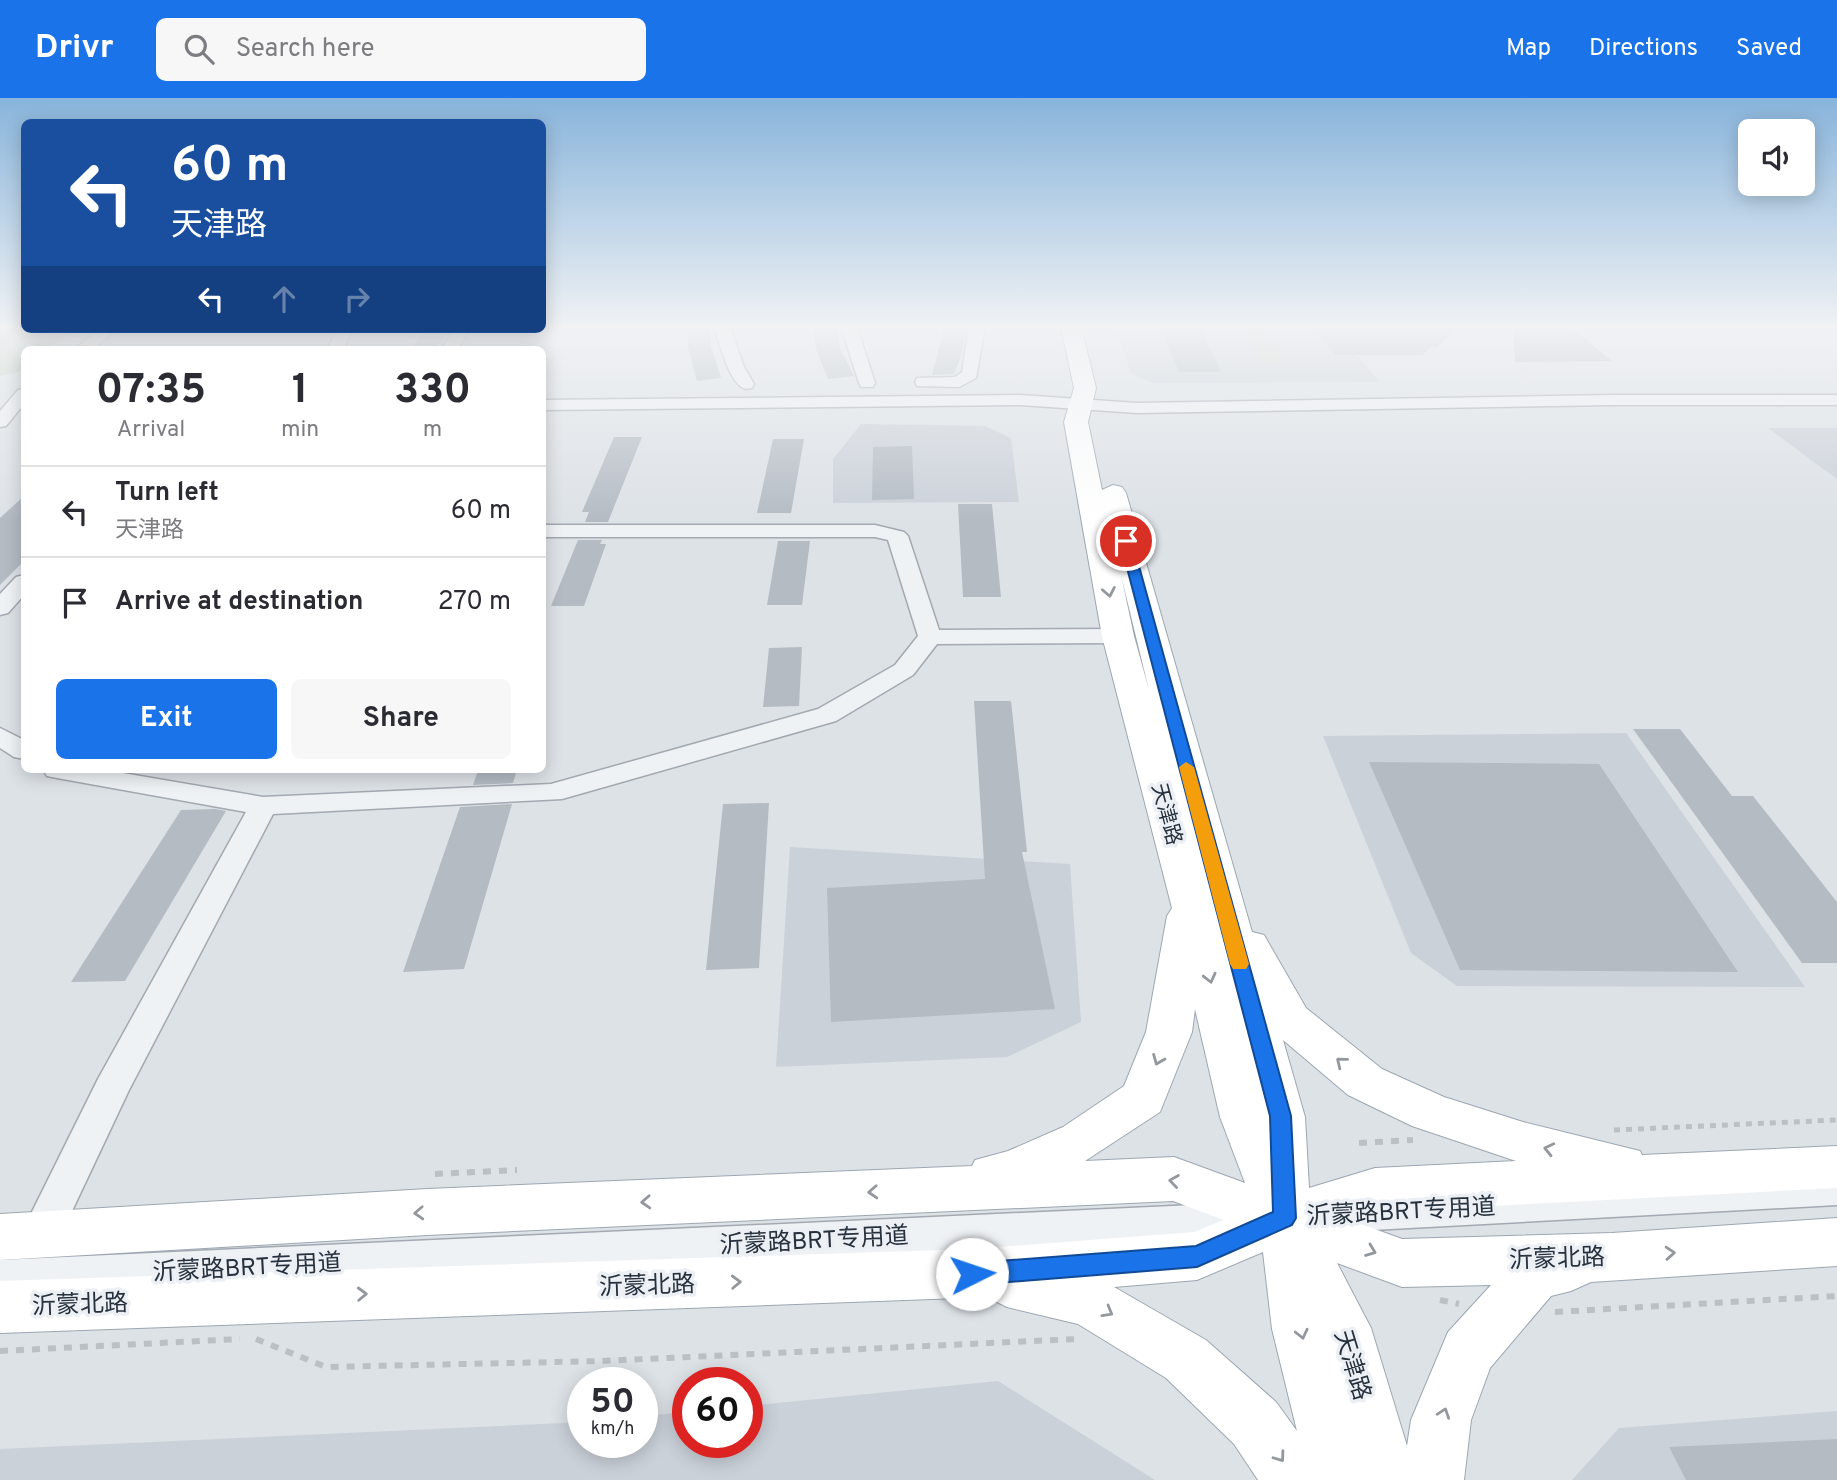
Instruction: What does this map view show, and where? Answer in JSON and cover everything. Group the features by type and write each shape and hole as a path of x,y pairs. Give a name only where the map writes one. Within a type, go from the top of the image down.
{"main road":[{"name":"天津路","path":"1071,391 1094,421 1099,438 1205,896 1244,1117 1284,1218 1343,1328 1387,1480"},
{"name":"天津路","path":"1084,391 1076,422 1118,636 1205,896"},
{"path":"1205,896 1290,1020 1366,1082 1429,1112 1523,1143 1664,1176"},
{"path":"920,1190 1014,1171 1080,1141 1143,1098 1169,1032 1205,896"},
{"name":"沂蒙北路","path":"0,1307 972,1274 1197,1256 1284,1218 1375,1190 1837,1167"},
{"name":"沂蒙北路","path":"20,1236 441,1212 1174,1179 1402,1263 1612,1257 1837,1242"},
{"name":"天津路","path":"1284,1218 1300,1329 1340,1480"},
{"path":"1433,1480 1441,1420 1468,1351 1534,1276 1612,1257"},
{"path":"972,1274 1090,1302 1186,1359 1255,1423 1296,1480"}],"street":[{"path":"8,417 21,398"},
{"path":"546,405 1007,400 1137,408 1837,398"},
{"path":"546,411 1080,405"},
{"path":"546,531 875,531 897,536 930,637"},
{"path":"0,608 21,585"},
{"path":"930,637 1118,636"},
{"path":"74,773 264,806 552,793 827,715 904,670 930,637"},
{"path":"0,736 21,749"},
{"path":"20,1236 111,1089 264,806"},
{"name":"沂蒙路BRT专用道","path":"0,1279 1284,1218 1837,1188"}],"path":[{"path":"1425,1298 1503,1312 1542,1313 1837,1296"},
{"path":"0,1351 261,1338 326,1367 603,1361 1081,1339"}],"shaded area":[{"path":"861,424 985,426 1011,438 1019,502 833,503 833,459"},
{"path":"1768,428 1837,428 1837,479"},
{"path":"1626,733 1805,987 1457,986 1411,953 1323,736"},
{"path":"790,847 1070,864 1081,1022 1007,1057 776,1067"},
{"path":"998,1381 1155,1480 0,1480 0,1449 567,1423 567,1458 658,1458 658,1415 672,1413 672,1458 763,1458 763,1404"},
{"path":"1837,1411 1837,1480 1572,1480 1619,1428"}],"building":[{"path":"614,437 642,437 608,522 585,522 589,512 582,512"},
{"path":"773,439 804,439 791,513 757,513"},
{"path":"912,446 914,499 872,500 873,447"},
{"path":"21,499 21,564 0,585 0,518"},
{"path":"958,504 992,504 1001,597 963,597"},
{"path":"578,540 602,540 600,544 606,544 584,606 551,606"},
{"path":"778,541 810,541 802,605 767,605"},
{"path":"802,647 799,706 763,707 769,648"},
{"path":"974,701 1011,701 1027,852 1022,852 1055,1009 831,1022 827,888 985,879"},
{"path":"1633,729 1680,729 1732,796 1753,796 1837,902 1837,963 1802,963"},
{"path":"1369,762 1599,764 1738,972 1460,970"},
{"path":"477,773 516,773 513,783 473,785"},
{"path":"769,803 759,968 706,970 723,804"},
{"path":"512,804 464,969 403,972 460,807"},
{"path":"181,810 226,811 125,981 71,982"},
{"path":"1837,1439 1837,1480 1686,1480 1669,1447"}],"slow traffic":[{"path":"1186,767 1239,964"}],"route":[{"path":"972,1274 1197,1256 1284,1218 1281,1116 1126,541"}]}
